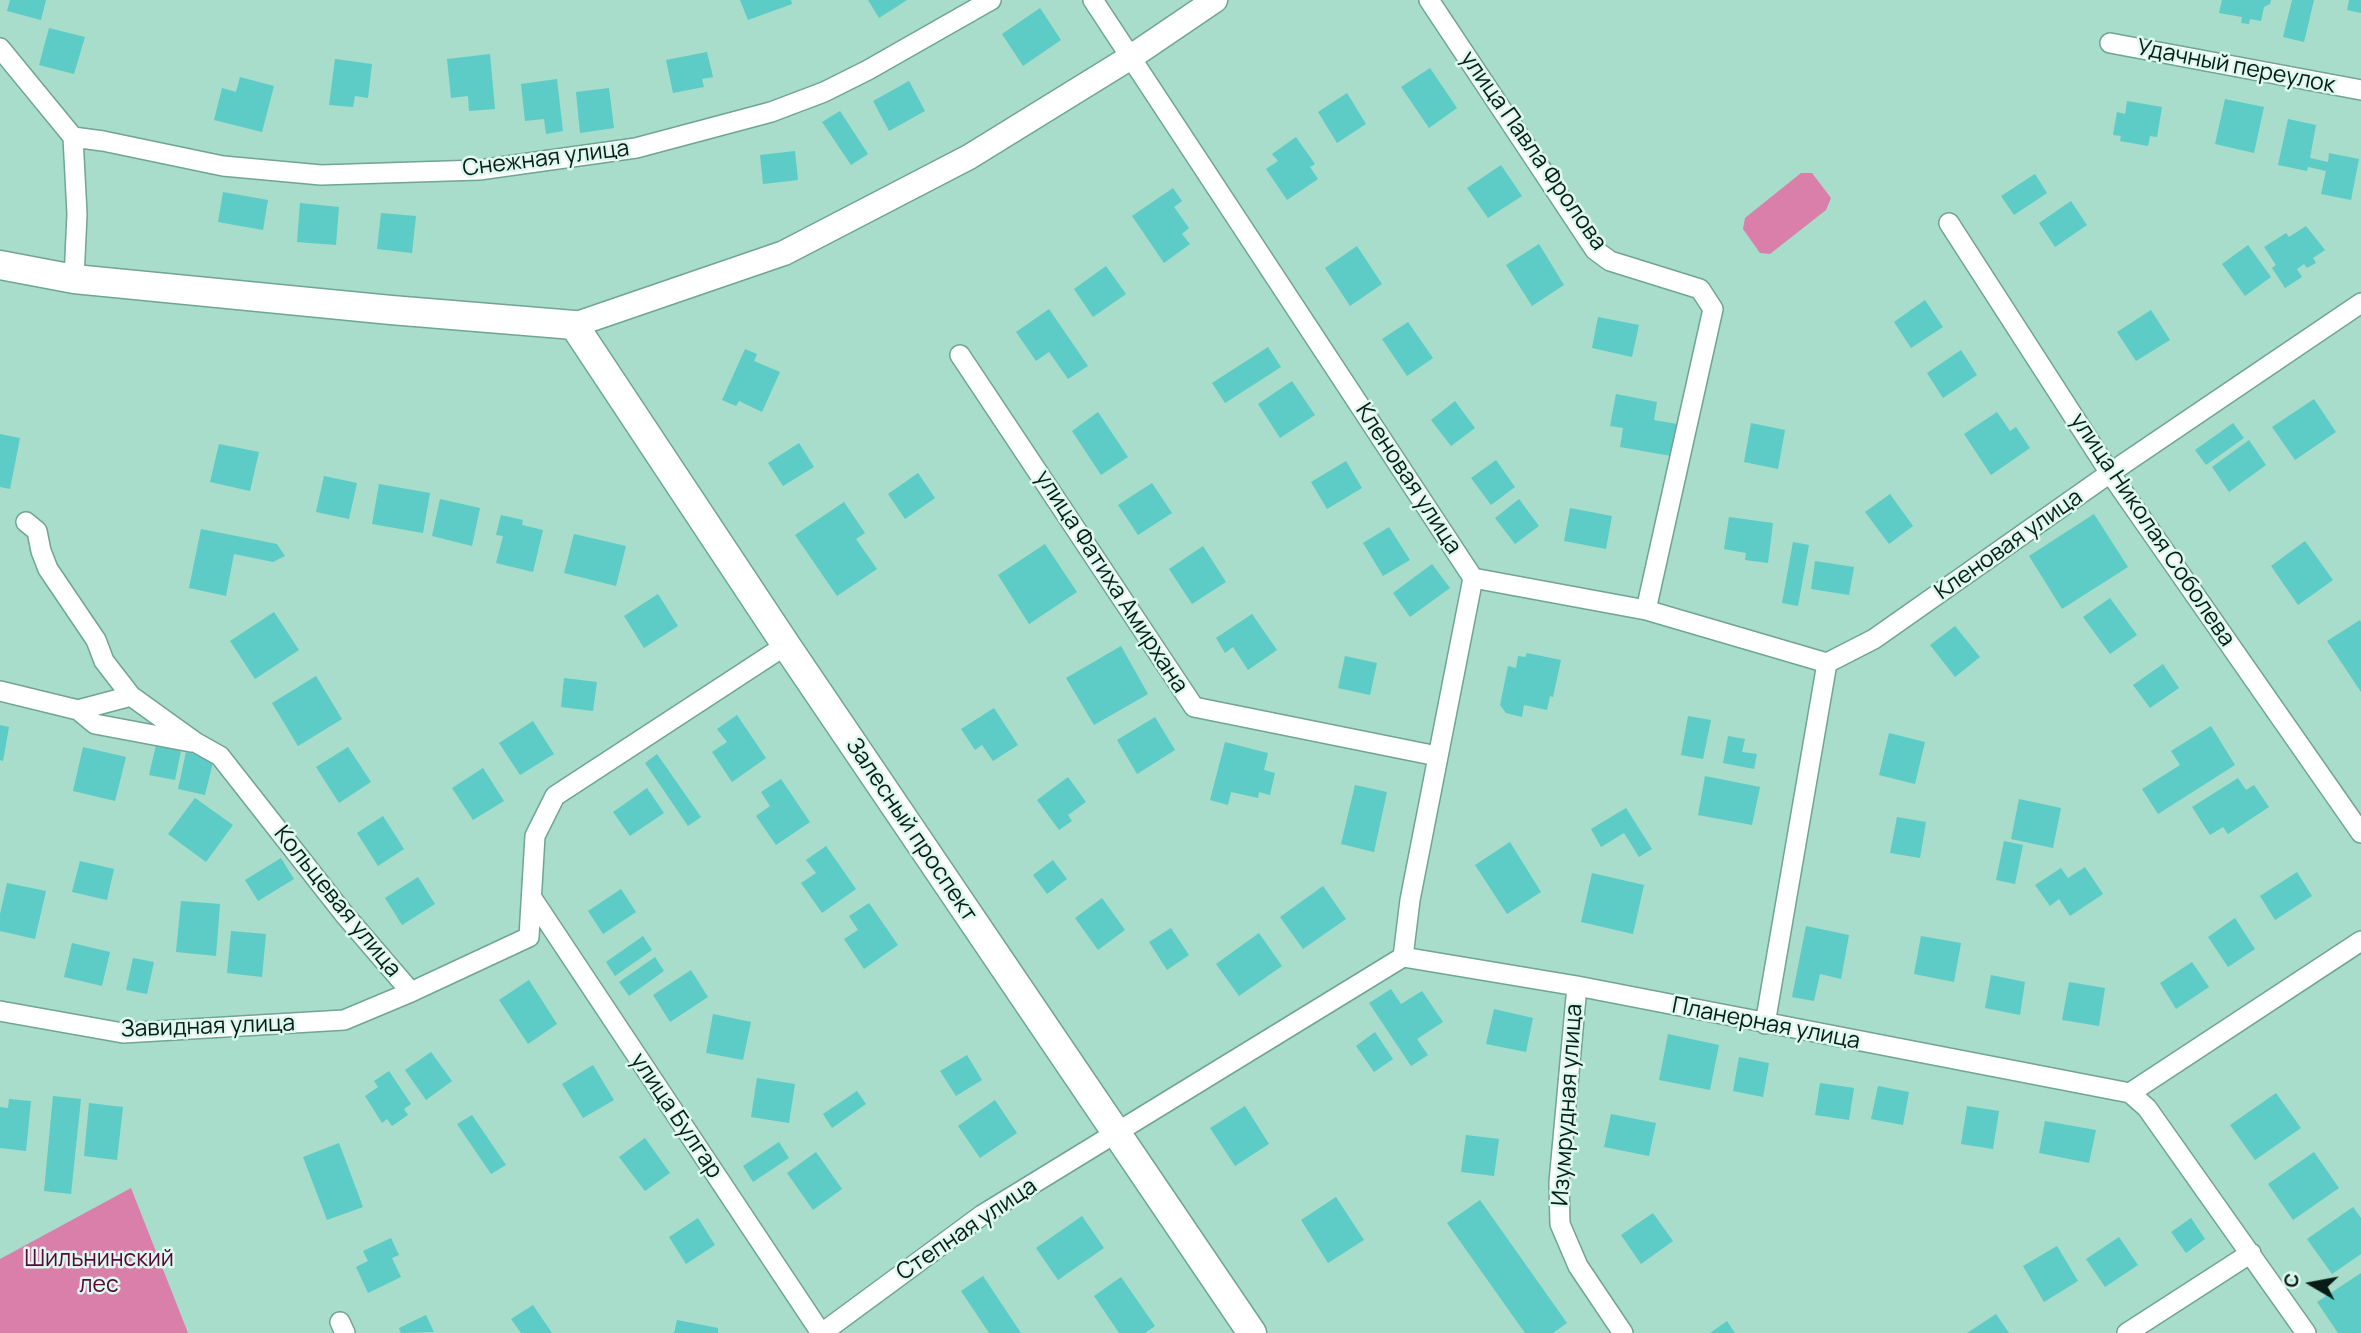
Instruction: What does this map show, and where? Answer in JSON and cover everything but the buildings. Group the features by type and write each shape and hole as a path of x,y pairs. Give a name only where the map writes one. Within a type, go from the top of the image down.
{"main road":[{"path":"0,265 74,279 574,325"},
{"name":"Залесный проспект","path":"574,325 786,645 1252,1333"}],"street":[{"name":"Снежная улица","path":"74,137 223,166 321,175 478,170 636,148 771,112 824,92 991,0"},
{"name":"Кленовая улица","path":"1093,0 1473,578 1410,900 1403,957"},
{"path":"574,325 784,253 969,157 1131,57 1215,0"},
{"name":"улица Павла Фролова","path":"1429,0 1595,250 1610,261 1700,289 1713,309 1646,610"},
{"name":"Удачный переулок","path":"2110,43 2361,90"},
{"path":"0,48 74,137 77,214 74,279"},
{"name":"улица Николая Соболева","path":"1949,223 2110,473 2361,833"},
{"name":"Кленовая улица","path":"1827,663 1874,639 2110,473 2361,303"},
{"name":"улица Фатиха Амирхана","path":"960,355 1194,707 1437,756"},
{"name":"Кольцевая улица","path":"26,522 37,531 48,569 96,640 104,661 131,696 195,742 220,756 344,914 411,992 529,937 536,836 555,796 786,645"},
{"path":"1473,578 1646,610 1827,663 1765,1024"},
{"path":"0,691 78,710 95,724 195,742"},
{"path":"78,710 131,696"},
{"name":"улица Булгар","path":"532,898 821,1333"},
{"path":"2306,1333 2147,1108 2130,1093 2361,941"},
{"name":"Степная улица","path":"821,1333 982,1215 1403,957"},
{"name":"Планерная улица","path":"1403,957 1577,986 2130,1093"},
{"name":"Изумрудная улица","path":"1577,986 1559,1182 1560,1224 1578,1266 1623,1333"},
{"name":"Завидная улица","path":"0,1011 123,1033 344,1020 411,992"},
{"path":"2127,1333 2251,1253"}],"green space":[{"path":"1801,173 1812,173 1831,198 1826,210 1770,254 1760,253 1743,229 1745,218"},
{"name":"Шильнинский лес","path":"131,1188 188,1333 0,1333 0,1259"}]}
